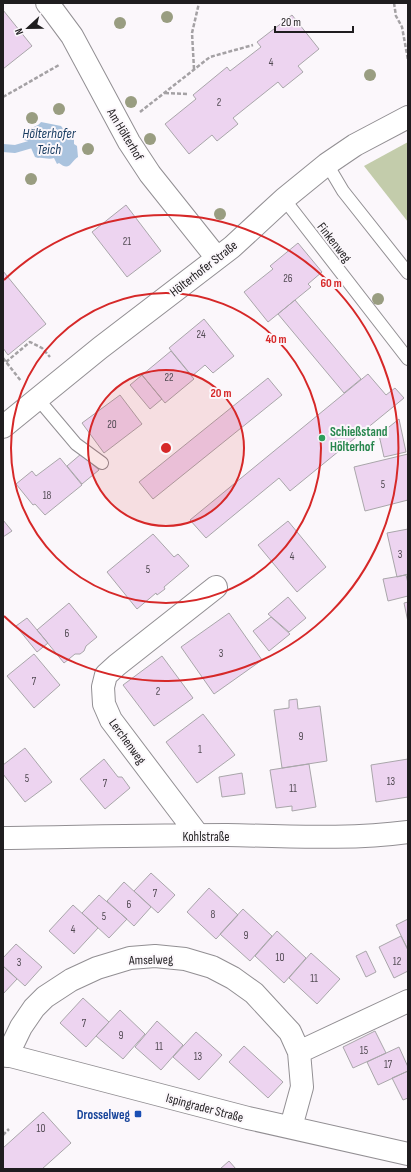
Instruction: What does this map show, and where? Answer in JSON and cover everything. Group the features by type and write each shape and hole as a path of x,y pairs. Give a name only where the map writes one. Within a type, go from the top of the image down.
{"street":[{"name":"Am Hölterhof","path":"47,3 72,36 121,128 150,174 218,258"},
{"name":"Hölterhofer Straße","path":"3,427 100,348 232,247 284,199 328,164 355,145 408,117"},
{"name":"Lerchenweg","path":"198,835 111,720 104,704 103,687 106,675 117,664 216,587"},
{"name":"Kohlstraße","path":"3,838 198,835 336,836 383,835 408,832"},
{"name":"Amselweg","path":"5,1055 34,1008 71,980 114,962 130,958 156,956 185,959 212,967 233,978 254,993 290,1032 299,1052 302,1087 291,1127"},
{"path":"299,1052 408,1001"},
{"name":"Ispingrader Straße","path":"5,1055 248,1118 291,1127 403,1159"}],"lane":[{"path":"328,164 343,191 408,273"},
{"name":"Finkenweg","path":"284,199 408,359"},
{"path":"38,399 76,444 102,463"}],"path":[{"path":"194,69 192,33 199,3"},
{"path":"394,3 396,16 402,27 408,60"},
{"path":"121,128 210,56 253,45"},
{"path":"3,97 80,52"},
{"path":"165,93 188,94"},
{"path":"6,362 30,342 42,348"},
{"path":"3,358 14,371"},
{"path":"3,1135 9,1129"}],"green space":[{"path":"408,142 408,222 364,166"}],"water":[{"name":"Hölterhofer Teich","path":"41,122 61,126 64,130 67,129 74,133 74,144 77,146 78,157 70,165 66,166 59,163 57,164 54,158 48,159 35,157 28,141 24,140 24,135 27,130"}],"building":[{"path":"3,10 32,46 3,69"},
{"path":"292,15 319,49 298,66 303,72 283,88 278,82 233,118 238,124 217,141 212,135 189,154 165,124 196,99 193,95 227,67 230,71 261,47 257,42"},
{"path":"126,205 161,251 127,277 92,232"},
{"path":"298,243 322,272 308,284 311,287 268,322 244,292 273,269 270,266"},
{"path":"3,271 46,324 8,355 3,348"},
{"path":"295,300 361,379 344,393 278,314"},
{"path":"204,319 234,356 213,373 205,365 192,376 169,348"},
{"path":"171,351 194,379 165,403 142,375"},
{"name":"Schießstand Hölterhof","path":"368,374 386,395 395,388 404,398 290,491 279,478 206,538 190,520"},
{"path":"142,375 162,399 150,409 130,385"},
{"path":"268,378 282,395 153,499 139,482"},
{"path":"120,395 142,424 104,453 82,423"},
{"path":"399,419 406,452 384,457 379,435"},
{"path":"81,454 99,470 82,484 67,466"},
{"path":"408,454 408,500 365,511 354,467"},
{"path":"60,458 82,485 45,515 35,504 33,505 16,484 32,471 36,476"},
{"path":"3,520 12,531 3,537"},
{"path":"288,521 326,567 297,592 258,545"},
{"path":"408,529 408,574 397,577 387,533"},
{"path":"153,534 174,557 178,554 189,566 164,587 165,589 157,595 156,593 137,609 107,572"},
{"path":"406,575 408,583 408,596 388,601 383,579"},
{"path":"288,597 306,618 289,632 268,614"},
{"path":"408,602 408,622 404,603"},
{"path":"69,603 97,637 86,646 84,651 80,654 75,654 64,663 37,630"},
{"path":"229,613 262,660 214,694 181,647"},
{"path":"271,617 290,634 269,651 253,631"},
{"path":"27,618 48,643 37,652 16,626"},
{"path":"34,654 60,685 34,708 7,676"},
{"path":"162,656 193,698 154,726 123,685"},
{"path":"297,699 298,709 320,706 327,761 282,768 274,710 289,708 289,700"},
{"path":"203,714 235,755 197,783 166,742"},
{"path":"25,748 52,782 25,802 3,774 3,765"},
{"path":"104,759 118,777 122,777 130,788 105,809 80,779"},
{"path":"408,759 408,797 376,802 371,765"},
{"path":"309,764 316,807 292,811 292,806 276,808 270,770"},
{"path":"242,773 245,794 222,797 219,777"},
{"path":"151,873 175,895 158,913 134,891"},
{"path":"124,882 151,907 134,926 107,901"},
{"path":"209,888 238,915 216,939 187,912"},
{"path":"99,895 127,919 109,938 82,913"},
{"path":"73,905 98,928 74,954 49,931"},
{"path":"243,909 272,936 250,961 220,934"},
{"path":"408,919 408,950 396,925"},
{"path":"277,931 306,958 284,983 255,956"},
{"path":"401,936 408,950 408,971 394,978 379,947"},
{"path":"16,944 42,967 25,986 3,966 3,958"},
{"path":"366,951 376,972 366,977 356,956"},
{"path":"311,953 340,979 317,1004 289,978"},
{"path":"3,966 17,979 3,994"},
{"path":"83,998 109,1022 86,1047 60,1023"},
{"path":"120,1010 145,1034 123,1059 96,1036"},
{"path":"157,1021 183,1045 161,1070 135,1047"},
{"path":"375,1031 386,1053 353,1068 343,1047"},
{"path":"196,1032 222,1055 199,1080 173,1057"},
{"path":"244,1046 283,1082 268,1098 229,1062"},
{"path":"399,1047 408,1067 408,1071 378,1085 367,1062"},
{"path":"408,1071 408,1098 403,1100 392,1078"},
{"path":"43,1112 71,1143 42,1169 5,1169 3,1167 3,1148"},
{"path":"229,1161 236,1169 220,1169"}],"waterway":[{"path":"3,148 15,149 39,142"}],"place":[{"name":"Schießstand Hölterhof","path":"322,438"},
{"name":"Drosselweg","path":"138,1114"}]}
